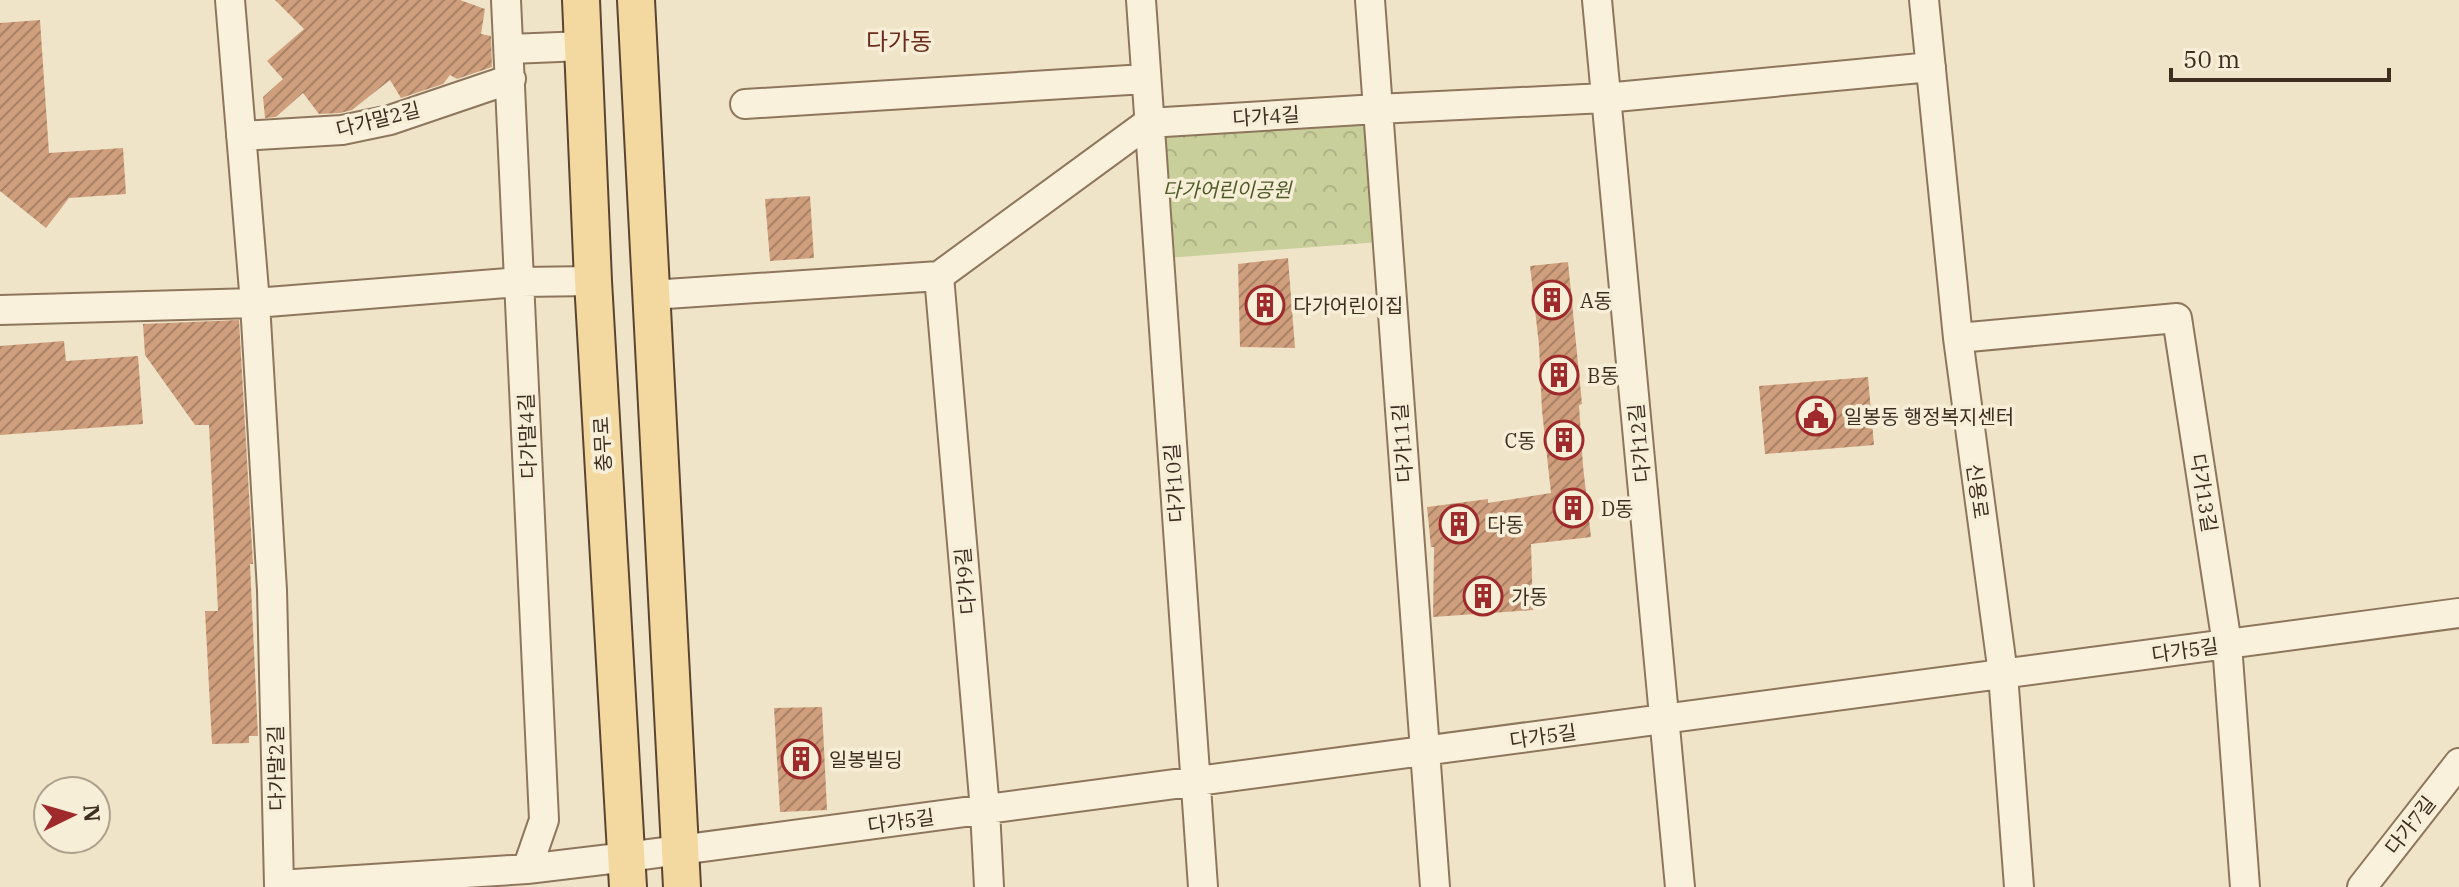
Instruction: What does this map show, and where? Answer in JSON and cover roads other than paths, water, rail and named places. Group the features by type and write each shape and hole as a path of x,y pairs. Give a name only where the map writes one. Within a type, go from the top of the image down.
{"main road":[{"name":"충무로","path":"581,0 624,877"},
{"path":"636,0 682,887"}],"street":[{"name":"다가말2길","path":"230,0 255,303 272,590 279,885 527,869 624,877"},
{"name":"다가말4길","path":"506,0 544,820 527,869"},
{"name":"다가10길","path":"1141,0 1203,887"},
{"name":"다가11길","path":"1370,0 1435,887"},
{"name":"다가12길","path":"1597,0 1680,887"},
{"name":"신용로","path":"1924,0 1958,338 2003,674 2019,887"},
{"path":"510,49 584,46"},
{"name":"다가4길","path":"1148,123 1605,98 1931,67"},
{"name":"다가말2길","path":"241,136 342,130 390,120 511,79"},
{"path":"745,104 1145,79"},
{"path":"651,295 939,276 1148,123"},
{"name":"다가9길","path":"939,276 989,887"},
{"path":"0,310 255,303 520,282 593,281"},
{"name":"다가13길","path":"1958,338 2177,318 2227,644 2245,887"},
{"name":"다가5길","path":"624,877 679,851 2459,613"},
{"name":"다가7길","path":"2362,887 2459,763"},
{"path":"679,851 691,887"}],"place":[{"name":"A동","path":"1552,300"},
{"name":"다가어린이집","path":"1265,305"},
{"name":"B동","path":"1559,375"},
{"name":"일봉동 행정복지센터","path":"1816,416"},
{"name":"C동","path":"1564,440"},
{"name":"D동","path":"1573,508"},
{"name":"다동","path":"1459,524"},
{"name":"가동","path":"1483,596"},
{"name":"일봉빌딩","path":"801,759"}],"district":[{"name":"다가동","path":"899,41"}],"park label":[{"name":"다가어린이공원","path":"1227,189"}]}
